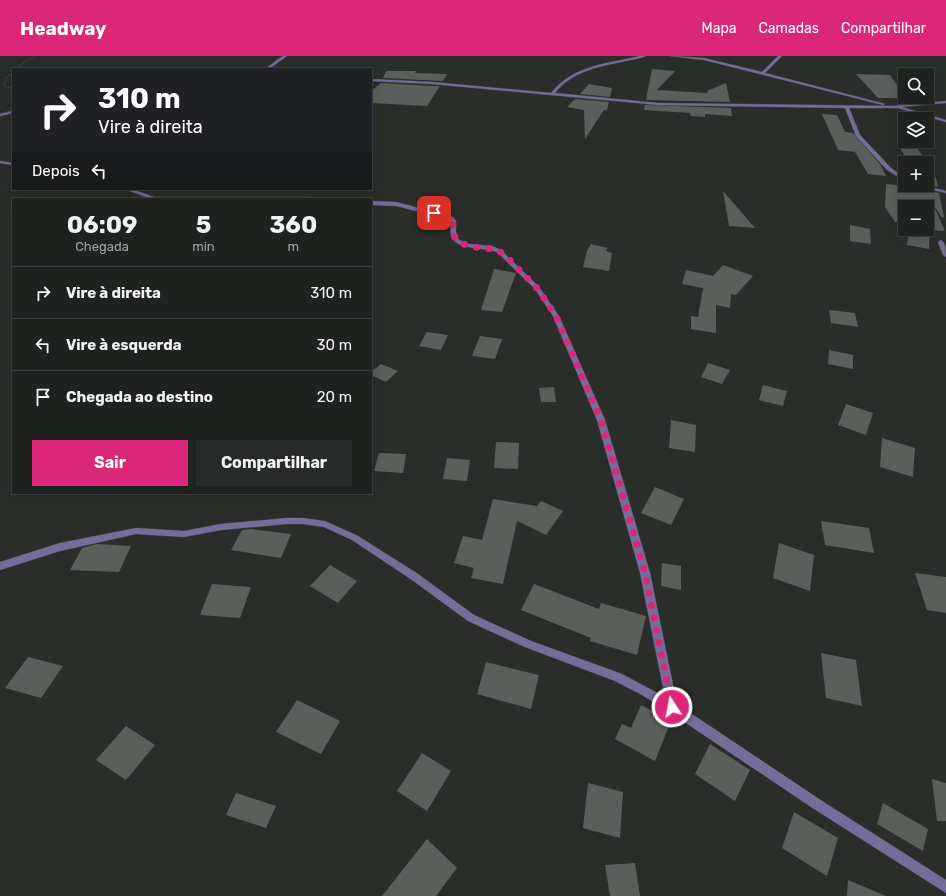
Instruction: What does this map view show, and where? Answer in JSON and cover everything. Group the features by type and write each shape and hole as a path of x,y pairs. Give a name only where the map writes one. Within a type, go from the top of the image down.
{"street":[{"path":"269,68 285,56"},
{"path":"550,95 560,82 580,71 644,56"},
{"path":"672,56 702,58 893,106 946,121"},
{"path":"763,73 780,56"},
{"path":"372,80 425,82 658,104 847,107 893,106 946,102"},
{"path":"847,107 858,135 889,169 898,175"},
{"path":"0,115 12,112"},
{"path":"0,162 12,164"},
{"path":"934,189 946,192"},
{"path":"129,190 154,198"},
{"path":"372,203 396,204 451,218 453,221 453,234 458,242 464,245 491,248 499,251 537,288 556,316 601,420 645,573 672,707"},
{"path":"941,242 946,255"},
{"path":"0,566 60,546 136,531 184,534 221,528 287,521 304,521 325,524 355,538 415,576 471,618 528,644 632,683 672,707 815,803 946,887"}],"path":[{"path":"17,68 35,56"},
{"path":"12,72 6,78 4,86 12,89"}],"building":[{"path":"652,69 675,71 657,90 708,93 707,91 726,83 730,102 646,100"},
{"path":"386,71 416,71 415,73 447,74 443,81 383,78"},
{"path":"856,74 890,75 898,86 898,98 878,98"},
{"path":"381,83 440,86 427,106 372,103 372,90"},
{"path":"589,84 612,88 610,97 580,94"},
{"path":"575,99 609,102 607,110 604,110 585,139 584,110 567,107"},
{"path":"645,105 731,108 732,116 705,114 705,117 691,116 690,113 644,110"},
{"path":"822,114 837,115 845,132 853,133 880,164 886,176 868,174 855,152 838,150"},
{"path":"900,148 918,149 922,156 905,156"},
{"path":"934,175 936,178 938,187 934,186"},
{"path":"886,184 898,185 898,192 939,193 944,217 942,218 934,206 934,200 898,200 898,222 895,222 885,207"},
{"path":"723,191 755,228 729,226"},
{"path":"934,206 945,231 934,230"},
{"path":"850,225 870,229 871,244 850,241"},
{"path":"908,236 930,236 929,249 907,245"},
{"path":"591,244 608,248 606,251 612,253 609,271 583,267 587,251"},
{"path":"723,265 753,276 736,295 731,294 730,308 716,305 716,333 691,329 691,316 698,317 703,288 682,284 686,270 713,276"},
{"path":"494,269 516,273 502,312 481,310"},
{"path":"829,310 855,313 858,327 831,323"},
{"path":"427,332 448,335 441,350 419,346"},
{"path":"480,336 502,339 495,359 472,356"},
{"path":"829,350 853,355 853,369 828,364"},
{"path":"708,363 730,370 722,384 701,377"},
{"path":"381,364 398,371 386,382 372,375 372,371"},
{"path":"763,385 787,391 783,406 759,400"},
{"path":"554,387 556,402 541,402 539,388"},
{"path":"846,404 873,413 866,435 838,425"},
{"path":"671,420 696,425 695,452 669,448"},
{"path":"882,438 915,448 913,477 880,467"},
{"path":"496,442 519,443 518,469 494,468"},
{"path":"379,453 406,454 403,473 374,471"},
{"path":"447,458 470,460 467,481 443,479"},
{"path":"655,487 684,499 671,525 641,513"},
{"path":"493,499 537,506 541,501 563,511 546,535 517,521 503,584 471,578 474,568 454,563 463,536 482,540"},
{"path":"821,521 869,528 874,553 825,545"},
{"path":"251,529 291,534 281,558 231,550 242,530"},
{"path":"779,543 814,555 810,591 773,578"},
{"path":"97,544 131,546 119,572 70,570 82,548"},
{"path":"662,563 681,566 681,590 661,586"},
{"path":"330,565 357,581 338,603 310,586"},
{"path":"915,573 946,577 946,613 927,610"},
{"path":"212,584 251,587 240,618 200,615"},
{"path":"534,584 599,609 601,603 646,616 637,655 590,641 591,638 521,610"},
{"path":"821,653 856,660 862,706 826,698"},
{"path":"28,657 63,666 41,698 5,688"},
{"path":"486,662 539,675 531,709 477,694"},
{"path":"297,700 340,721 321,754 276,732"},
{"path":"641,705 671,721 655,761 615,739 622,724 631,728"},
{"path":"126,726 155,745 126,780 96,760"},
{"path":"710,744 750,770 735,801 695,774"},
{"path":"422,753 451,771 427,811 397,791"},
{"path":"932,779 946,783 946,821 937,821"},
{"path":"588,783 623,792 620,838 583,828"},
{"path":"236,793 276,806 266,828 226,815"},
{"path":"883,803 928,829 923,851 877,824"},
{"path":"794,812 838,838 827,876 782,848"},
{"path":"427,839 457,868 436,896 382,896"},
{"path":"635,863 640,896 610,896 605,865"},
{"path":"848,880 886,896 847,896"}],"route":[{"path":"434,213 451,218 453,221 453,234 458,242 473,247 496,249 505,255 537,288 556,316 601,420 645,573 672,707"}]}
